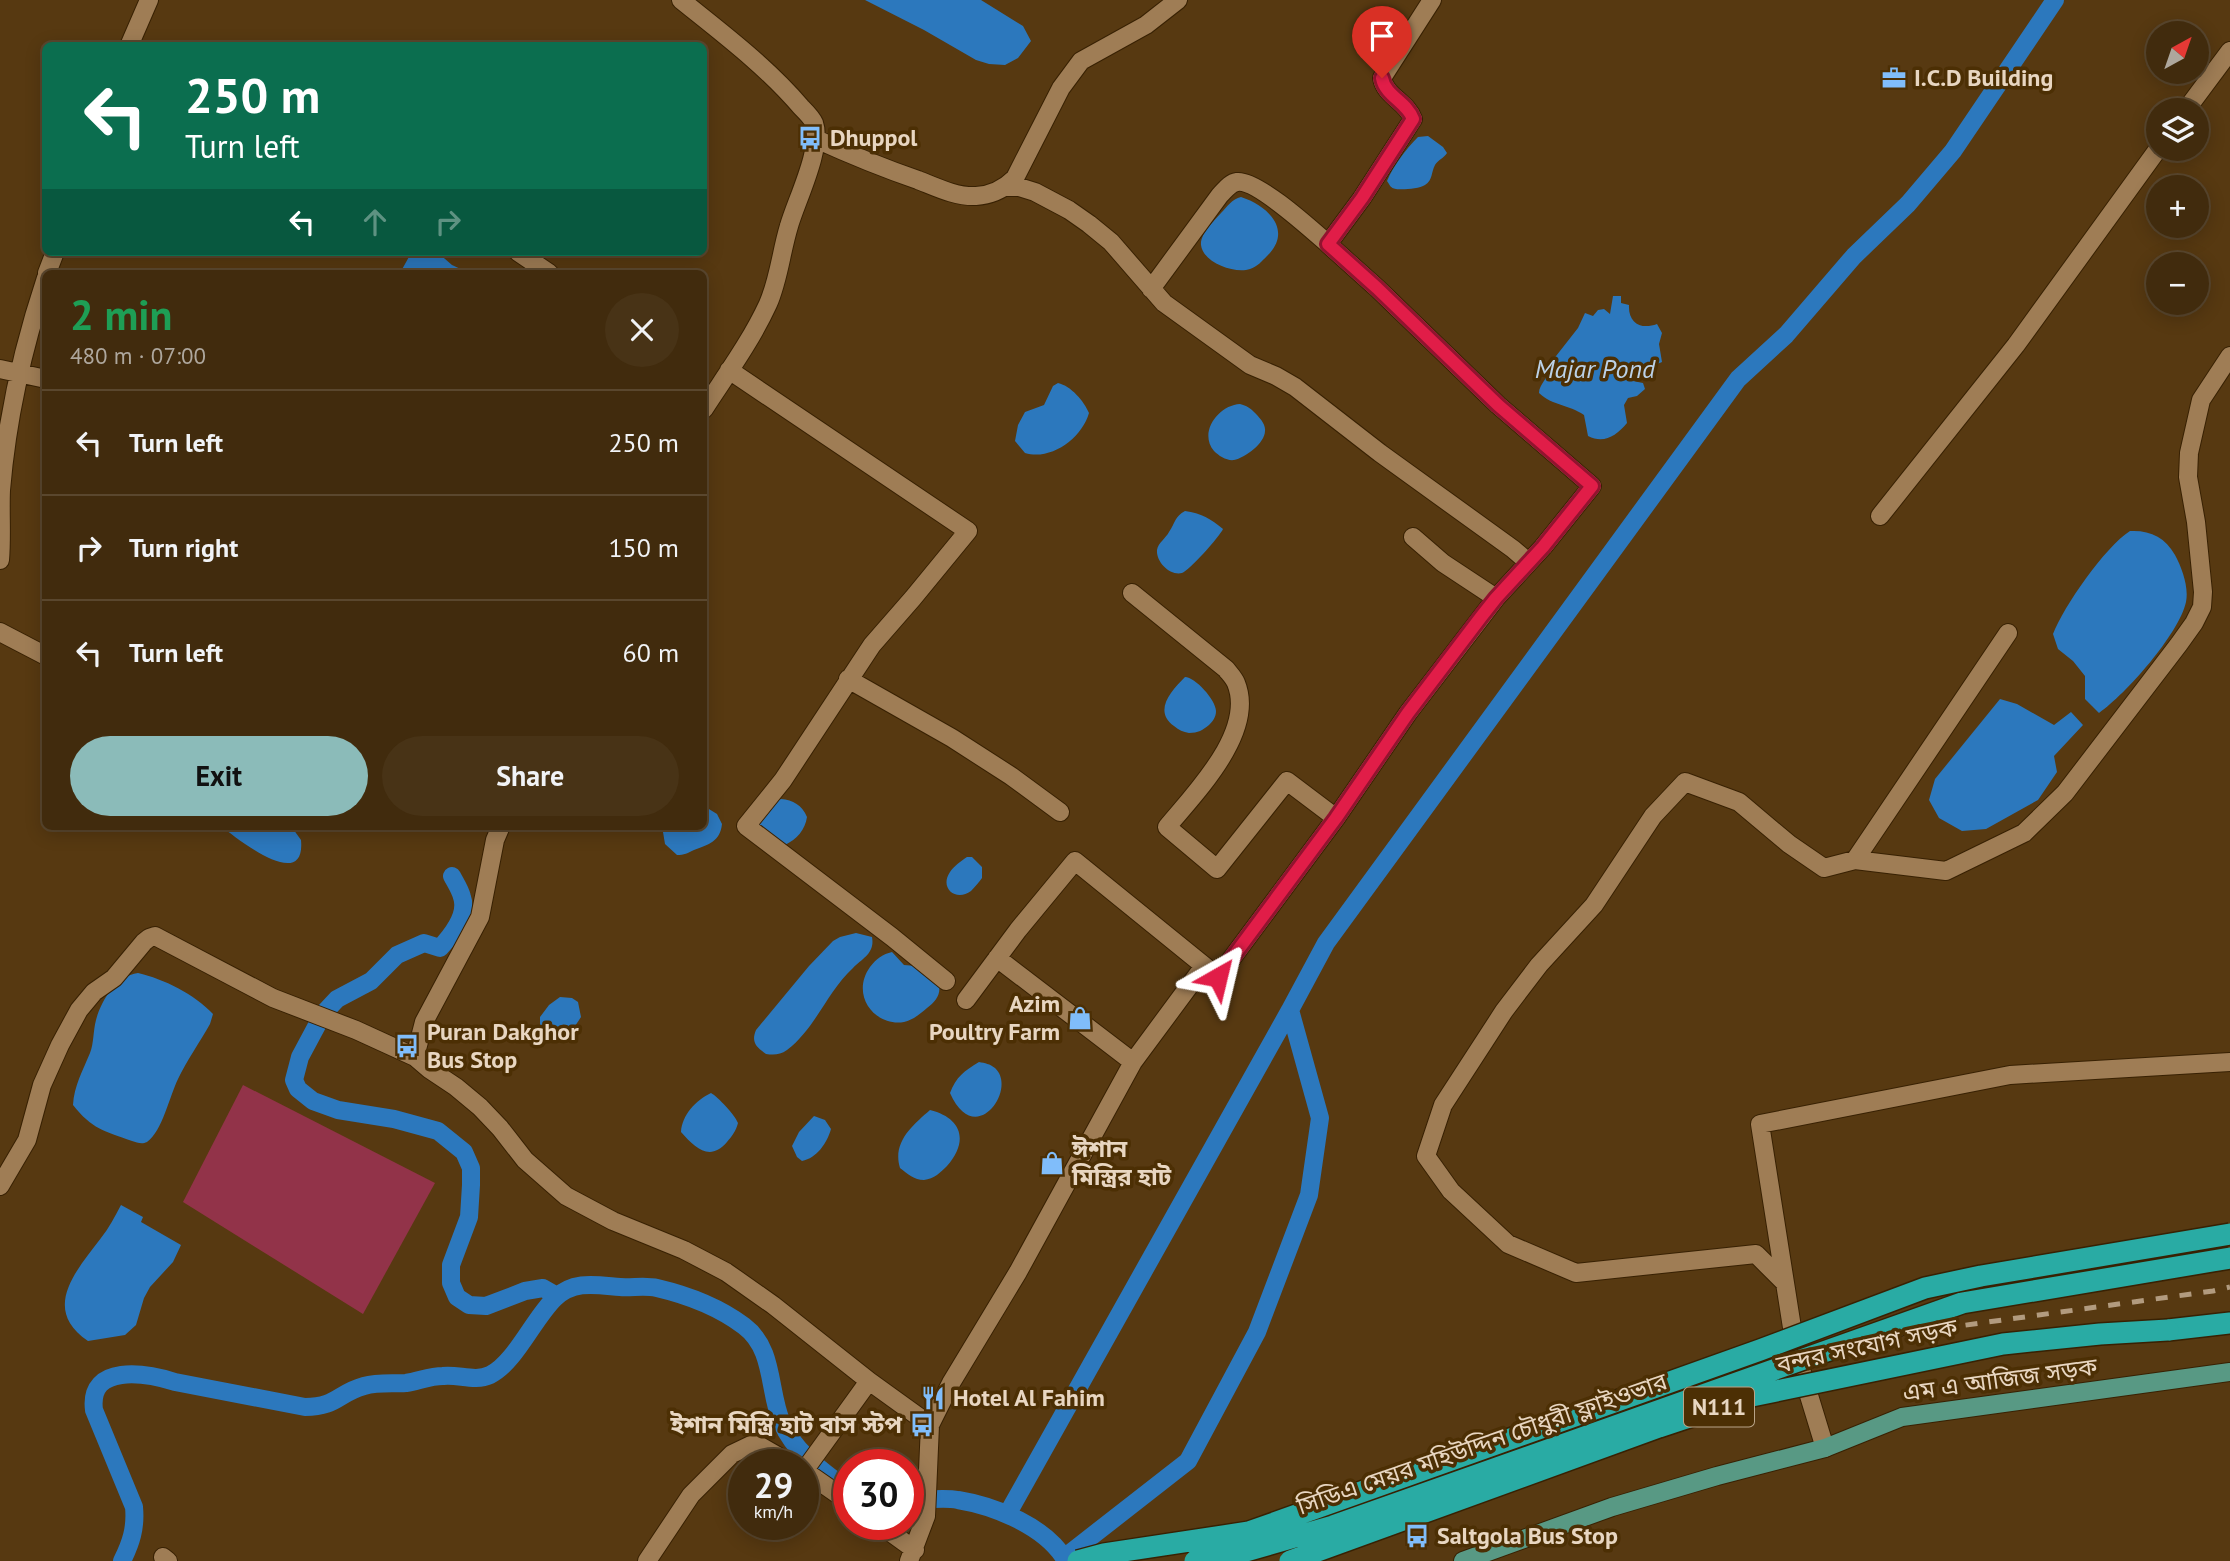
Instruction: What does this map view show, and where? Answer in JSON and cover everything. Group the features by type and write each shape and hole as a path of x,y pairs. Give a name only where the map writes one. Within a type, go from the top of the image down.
{"highway":[{"path":"1078,1561 1249,1532 1760,1350 1924,1288 2230,1234"},
{"name":"সিডিএ মেয়র মহিউদ্দিন চৌধুরী ফ্লাইওভার","path":"1195,1561 1246,1551 1333,1526 1962,1303 2230,1258"},
{"name":"বন্দর সংযোগ সড়ক","path":"1290,1561 1752,1396 2003,1344 2230,1323"}],"main road":[{"name":"এম এ আজিজ সড়ক","path":"1463,1561 1612,1507 1825,1448 1902,1417 2230,1372"}],"street":[{"path":"131,42 149,0"},
{"path":"681,0 790,94 814,122 816,139 768,302 707,404"},
{"path":"816,139 956,194 975,196 993,193 1006,187 1015,178 1061,88 1081,61 1146,25 1178,0"},
{"path":"1328,244 1362,198 1413,119 1410,111 1383,85 1382,78 1432,0"},
{"path":"2195,98 2230,51"},
{"path":"1880,516 2016,345 2149,161"},
{"path":"966,1000 1075,861 1218,977 1336,818 1408,713 1496,598 1543,547 1592,486 1498,405 1370,281 1267,194 1252,185 1239,181 1230,185 1220,195 1151,289"},
{"path":"1006,187 1019,187 1035,192 1069,210 1111,242 1164,303 1250,365 1294,387 1528,562"},
{"path":"524,256 545,270"},
{"path":"0,560 1,492 5,453 19,373 42,290"},
{"path":"1785,1283 1756,1254 1576,1273 1508,1244 1451,1191 1426,1156 1443,1105 1504,1011 1539,965 1594,905 1653,816 1685,782 1739,802 1789,844 1824,868 1855,860 1946,871 2024,834 2065,793 2179,644 2202,607 2196,522 2188,477 2189,453 2202,400 2230,356"},
{"path":"0,369 42,378"},
{"path":"729,369 968,531 872,645 783,780 746,826 946,981"},
{"path":"1413,537 1443,563 1496,598"},
{"path":"1132,593 1226,669 1235,682 1238,695 1236,726 1232,740 1204,782 1167,827 1217,869 1287,781 1336,818"},
{"path":"0,632 42,654"},
{"path":"1855,860 2008,633"},
{"path":"848,679 952,738 1060,812"},
{"path":"415,1057 424,1022 480,917 499,830"},
{"path":"0,1186 27,1140 43,1085 79,1010 94,992 114,978 149,937 160,938 264,994 415,1057 480,1107 525,1160 566,1196 613,1221 684,1250 726,1272 930,1425"},
{"path":"997,958 1133,1062"},
{"path":"896,1540 912,1555 926,1516 930,1425 951,1383 1018,1272 1133,1062 1204,966"},
{"path":"1825,1448 1796,1353 1760,1124 2010,1075 2230,1062"},
{"path":"819,1449 869,1381"},
{"path":"742,1449 755,1443 765,1449"},
{"path":"647,1561 691,1495 728,1458"}],"shaded area":[{"path":"243,1085 435,1183 363,1314 183,1202"}],"water":[{"path":"865,0 981,0 1023,26 1031,41 1018,58 1005,65 989,64 976,60"},
{"path":"1428,136 1447,153 1435,165 1429,181 1415,188 1391,187 1387,181 1400,158 1418,137"},
{"path":"1241,197 1268,213 1278,229 1278,238 1267,256 1255,267 1236,270 1213,262 1203,251 1201,241 1211,224 1230,204"},
{"path":"409,256 442,256 463,270 402,270"},
{"name":"Majar Pond","path":"1613,296 1621,296 1621,303 1629,305 1633,321 1637,324 1657,324 1662,333 1659,344 1662,362 1638,373 1633,381 1643,383 1645,389 1637,396 1628,398 1624,405 1627,423 1614,435 1599,439 1588,436 1584,415 1539,393 1549,365 1578,328 1585,313 1593,316 1598,310 1604,309 1610,314"},
{"path":"1058,383 1077,395 1084,404 1089,413 1085,422 1073,439 1055,450 1035,455 1025,453 1015,441 1018,425 1025,412 1044,405 1053,386"},
{"path":"1240,404 1250,408 1260,418 1265,431 1262,440 1249,453 1229,460 1214,451 1208,436 1218,414"},
{"path":"1185,511 1206,517 1223,529 1191,566 1182,573 1177,573 1161,563 1157,550 1177,517"},
{"path":"2130,531 2156,536 2171,549 2184,578 2186,602 2163,646 2123,692 2099,713 2085,699 2085,676 2073,661 2058,649 2053,634 2086,578 2109,550"},
{"path":"1185,677 1204,690 1213,701 1216,711 1209,725 1202,730 1187,733 1178,729 1165,714 1166,701"},
{"path":"2000,699 2017,704 2054,725 2071,712 2083,725 2054,756 2057,772 2038,800 1986,829 1962,831 1939,818 1929,800 1935,779"},
{"path":"781,799 797,804 807,817 800,834 785,845 759,825 759,821 776,801"},
{"path":"707,808 717,814 722,824 716,839 686,854 677,855 665,844 663,830 707,830"},
{"path":"226,830 294,830 301,840 300,855 293,862 282,862 268,858"},
{"path":"967,857 972,857 982,867 982,878 971,891 955,894 948,888 947,878 953,868"},
{"path":"856,933 872,937 872,947 867,955 844,978 797,1041 779,1054 766,1054 762,1051 754,1041 756,1030 833,941"},
{"path":"892,952 904,965 916,966 939,985 938,995 933,1003 904,1022 893,1022 875,1014 864,998 863,988 870,967 880,957"},
{"path":"138,973 178,988 213,1014 178,1079 157,1130 143,1143 99,1128 73,1105 102,1005 116,984"},
{"path":"560,997 572,998 578,1002 581,1017 568,1033 552,1038 540,1029 540,1017 549,1005"},
{"path":"979,1062 995,1068 1001,1077 1001,1089 990,1110 981,1116 971,1116 960,1109 950,1093 961,1075"},
{"path":"711,1093 726,1106 738,1123 734,1133 721,1148 709,1152 697,1147 681,1132 691,1109"},
{"path":"930,1110 949,1119 959,1132 960,1139 954,1157 947,1166 934,1177 920,1180 900,1168 899,1150 906,1135"},
{"path":"814,1116 825,1120 831,1129 821,1149 802,1161 792,1146 799,1132"},
{"path":"121,1205 143,1217 141,1222 181,1245 173,1262 150,1287 136,1325 125,1335 88,1341 74,1329 67,1316 65,1303 68,1290"}],"waterway":[{"path":"1065,1557 1188,1461 1257,1332 1309,1195 1320,1118 1290,1010 1326,943 1738,379 1786,335 1854,256 1908,204 1953,151 2055,0"},
{"path":"452,876 460,891 463,911 449,937 440,948 424,943 397,955 371,981 337,999 323,1014 300,1057 294,1080 298,1089 313,1101 338,1110 394,1119 438,1131 464,1152 471,1168 471,1185 469,1217 451,1265 451,1283 457,1297 469,1305 486,1306 525,1291 543,1288 557,1296"},
{"path":"1008,1513 1290,1010"},
{"path":"122,1561 132,1535 134,1507 94,1410 95,1395 100,1385 109,1378 121,1375 149,1376 305,1407 324,1405 369,1385 406,1383 438,1376 484,1377 508,1361 555,1298 570,1288 586,1285 657,1288 714,1308 744,1326 761,1346 778,1411 788,1434 811,1461 833,1478"},
{"path":"924,1500 952,1499 1003,1513 1033,1528 1046,1538 1066,1561"}],"railway":[{"path":"1188,1561 1484,1444 1637,1387 1901,1334 2230,1287"}],"place":[{"name":"I.C.D Building","path":"1894,78"},
{"name":"Dhuppol","path":"810,138"},
{"name":"Azim Poultry Farm","path":"1080,1018"},
{"name":"Puran Dakghor Bus Stop","path":"407,1046"},
{"name":"ঈশান মিস্ত্রির হাট","path":"1052,1163"},
{"name":"Hotel Al Fahim","path":"933,1398"},
{"name":"ইশান মিস্ত্রি হাট বাস স্টপ","path":"922,1425"},
{"name":"Saltgola Bus Stop","path":"1417,1536"}],"route":[{"path":"1218,977 1336,818 1408,713 1481,617 1592,486 1498,405 1328,244 1362,198 1413,119 1410,111 1383,85 1382,78"}]}
